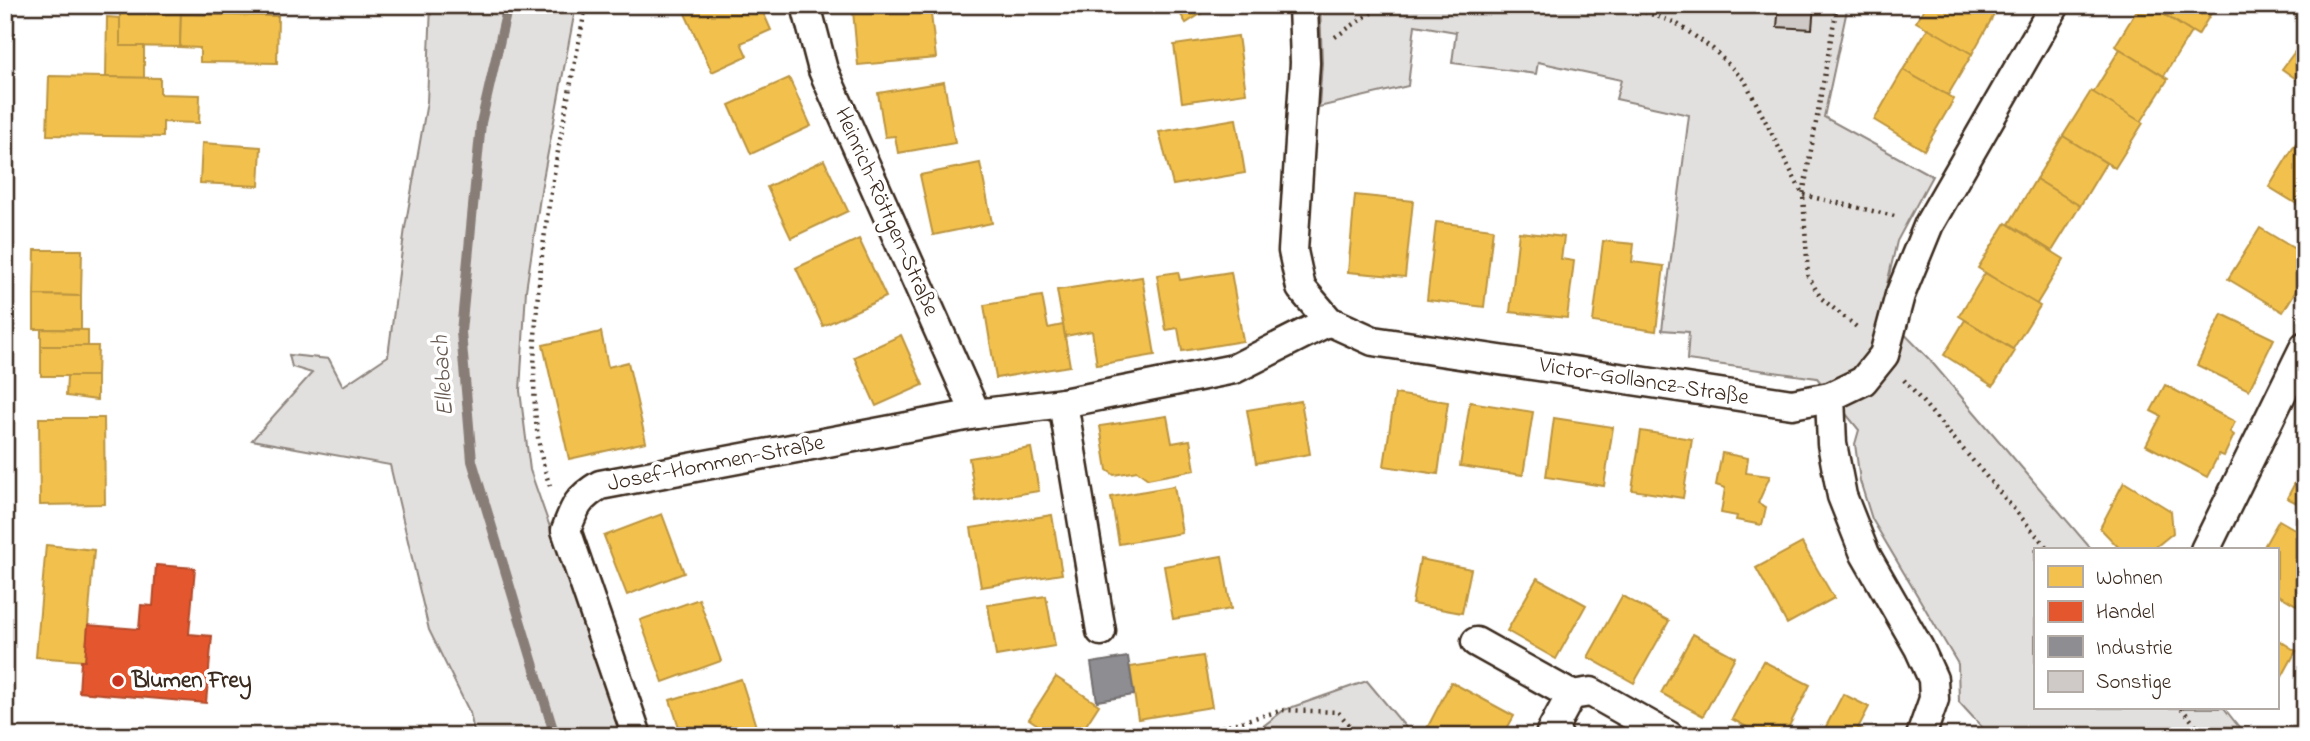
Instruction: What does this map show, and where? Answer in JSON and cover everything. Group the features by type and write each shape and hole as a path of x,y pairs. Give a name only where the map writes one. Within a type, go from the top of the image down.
{"street":[{"name":"Heinrich-Röttgen-Straße","path":"810,5 808,13 822,70 976,414"},
{"name":"Victor-Gollancz-Straße","path":"1303,5 1306,62 1293,251 1301,288 1329,321 1373,341 1792,404 1830,397 1863,381 1884,355 1900,295 1929,224 2055,5"},
{"name":"Josef-Hommen-Straße","path":"566,530 583,495 600,485 976,414 1063,403 1234,369 1329,321"},
{"path":"2205,548 2305,346"},
{"path":"1830,397 1832,444 1842,496 1865,554 1919,648 1933,678 1934,699 1921,736"},
{"path":"1063,403 1101,631"},
{"path":"566,530 637,736"},
{"path":"1476,642 1571,695 1591,692 1669,736"},
{"path":"1558,736 1551,732 1571,695"}],"path":[{"path":"566,530 543,465 533,386 537,295 552,185 586,5"},
{"path":"1306,62 1333,38 1383,5"},
{"path":"1625,5 1676,23 1713,48 1745,81 1803,195"},
{"path":"1837,5 1803,195 1808,276 1821,298 1857,326 1884,355 2047,548"},
{"path":"1803,195 1929,224"},
{"path":"1188,736 1284,710 1338,712 1359,736"},
{"path":"2183,710 2205,736"}],"shaded area":[{"path":"431,5 576,5 542,184 526,290 520,391 530,470 623,736 475,736 470,713 429,630 390,465 252,440 312,373 292,367 289,355 329,359 343,386 388,356 405,228 427,102"},
{"path":"1320,5 1848,5 1824,117 1932,176 1897,241 1881,310 1929,359 2090,548 2034,548 2034,710 2226,710 2246,736 1990,736 1959,702 1958,664 1872,519 1860,481 1855,444 1859,430 1817,378 1687,360 1689,332 1662,330 1689,115 1616,99 1621,80 1538,62 1536,74 1452,63 1456,32 1415,25 1408,86 1319,107 1322,63"},
{"path":"1367,681 1413,736 1230,736 1262,727 1284,710"}],"building: Wohnen":[{"path":"120,5 181,5 180,47 120,46"},
{"path":"760,5 771,30 741,43 747,56 712,72 682,7"},
{"path":"930,5 936,58 858,65 853,11"},
{"path":"1175,5 1215,5 1186,23"},
{"path":"1926,5 1999,6 1972,54 1916,22"},
{"path":"2140,5 2149,5 2191,32 2164,76 2115,46"},
{"path":"2149,5 2216,5 2198,35"},
{"path":"181,14 278,16 277,63 200,62 200,48 180,47"},
{"path":"107,17 120,18 120,46 144,46 144,78 106,77"},
{"path":"1928,28 1972,54 1948,95 1903,70"},
{"path":"1238,36 1246,93 1182,102 1174,45"},
{"path":"2305,38 2305,85 2282,69"},
{"path":"2120,49 2168,79 2141,122 2093,93"},
{"path":"1903,70 1954,99 1924,150 1874,120"},
{"path":"49,76 160,78 160,94 200,95 199,123 163,122 163,137 47,135"},
{"path":"789,78 811,126 751,154 729,105"},
{"path":"944,82 955,143 898,153 895,136 885,137 878,93"},
{"path":"2091,91 2143,123 2115,168 2063,136"},
{"path":"1236,119 1245,173 1173,185 1159,132"},
{"path":"2063,136 2106,163 2080,206 2036,179"},
{"path":"202,143 261,147 259,186 200,183"},
{"path":"2296,143 2305,148 2305,209 2269,187"},
{"path":"824,160 848,211 791,238 767,187"},
{"path":"980,163 992,223 933,235 920,175"},
{"path":"2036,179 2080,206 2052,251 2009,224"},
{"path":"1355,195 1413,201 1405,277 1348,272"},
{"path":"1436,222 1493,229 1484,307 1427,300"},
{"path":"2006,223 2064,259 2036,305 1978,268"},
{"path":"2260,228 2305,255 2305,276 2283,312 2228,279"},
{"path":"1519,232 1564,237 1561,259 1574,261 1567,318 1510,312"},
{"path":"859,239 886,297 823,326 796,268"},
{"path":"1603,241 1634,244 1632,262 1664,266 1656,331 1593,322"},
{"path":"35,250 82,250 81,296 34,295"},
{"path":"1178,272 1180,280 1231,272 1243,341 1182,351 1178,328 1166,330 1157,275"},
{"path":"1985,273 2040,306 2013,349 1959,316"},
{"path":"1142,277 1155,355 1097,365 1092,331 1065,336 1057,290"},
{"path":"34,295 81,296 81,329 34,329"},
{"path":"1042,296 1048,328 1063,325 1070,366 996,378 984,305"},
{"path":"2222,314 2274,339 2249,390 2197,365"},
{"path":"1965,320 2015,351 1993,386 1944,355"},
{"path":"41,329 88,330 88,346 41,346"},
{"path":"601,332 608,367 628,362 646,442 569,459 543,345"},
{"path":"901,335 923,385 876,406 854,357"},
{"path":"41,346 98,346 97,376 41,376"},
{"path":"67,376 97,376 97,400 66,396"},
{"path":"2165,385 2235,422 2230,432 2234,435 2224,456 2219,454 2207,477 2146,445 2161,416 2151,411"},
{"path":"1395,394 1448,402 1438,474 1384,466"},
{"path":"1301,401 1310,454 1256,463 1247,410"},
{"path":"1470,402 1533,412 1523,475 1460,466"},
{"path":"1167,416 1172,443 1190,440 1195,470 1148,479 1137,471 1114,475 1107,470 1100,426"},
{"path":"39,418 104,418 105,504 40,505"},
{"path":"1554,418 1613,427 1604,486 1546,477"},
{"path":"1641,431 1692,439 1683,498 1632,490"},
{"path":"1031,448 1039,491 976,501 969,458"},
{"path":"1722,453 1748,458 1746,473 1770,476 1758,503 1766,507 1762,525 1736,520 1737,516 1721,513 1725,488 1716,485"},
{"path":"2305,464 2305,507 2287,498"},
{"path":"2124,482 2171,511 2173,533 2154,548 2119,548 2100,528"},
{"path":"1174,486 1182,533 1119,544 1111,497"},
{"path":"662,514 684,573 627,595 604,536"},
{"path":"1052,515 1062,574 981,587 971,528"},
{"path":"2279,520 2305,535 2305,610 2278,595 2278,548 2263,548"},
{"path":"1802,543 1834,598 1787,624 1756,568"},
{"path":"46,545 94,550 85,661 36,657"},
{"path":"1222,556 1231,609 1173,619 1164,566"},
{"path":"1420,559 1471,569 1462,613 1412,604"},
{"path":"1537,578 1586,605 1556,659 1507,631"},
{"path":"1046,596 1055,646 996,656 988,605"},
{"path":"1622,596 1669,621 1634,683 1588,657"},
{"path":"699,599 721,661 663,682 640,620"},
{"path":"1693,634 1735,657 1703,716 1661,693"},
{"path":"2278,640 2296,651 2278,684"},
{"path":"1203,656 1212,707 1138,719 1130,667"},
{"path":"1763,661 1810,685 1784,736 1763,736 1732,719"},
{"path":"1056,677 1099,705 1079,736 1055,736 1029,719"},
{"path":"741,679 759,736 682,736 670,700"},
{"path":"1451,682 1514,716 1503,736 1423,736"},
{"path":"1843,694 1869,707 1858,728 1873,736 1821,736"}],"building: Handel":[{"path":"156,565 195,568 189,634 212,636 206,703 79,692 81,661 85,661 88,625 139,629 141,605 153,606"}],"building: Industrie":[{"path":"1128,657 1134,695 1097,701 1091,663"}],"building: Sonstige":[{"path":"1779,5 1814,5 1812,29 1777,27"}],"waterway":[{"name":"Ellebach","path":"508,5 481,123 461,332 472,461 555,736"}],"place":[{"name":"Blumen Frey","path":"118,681"}]}
